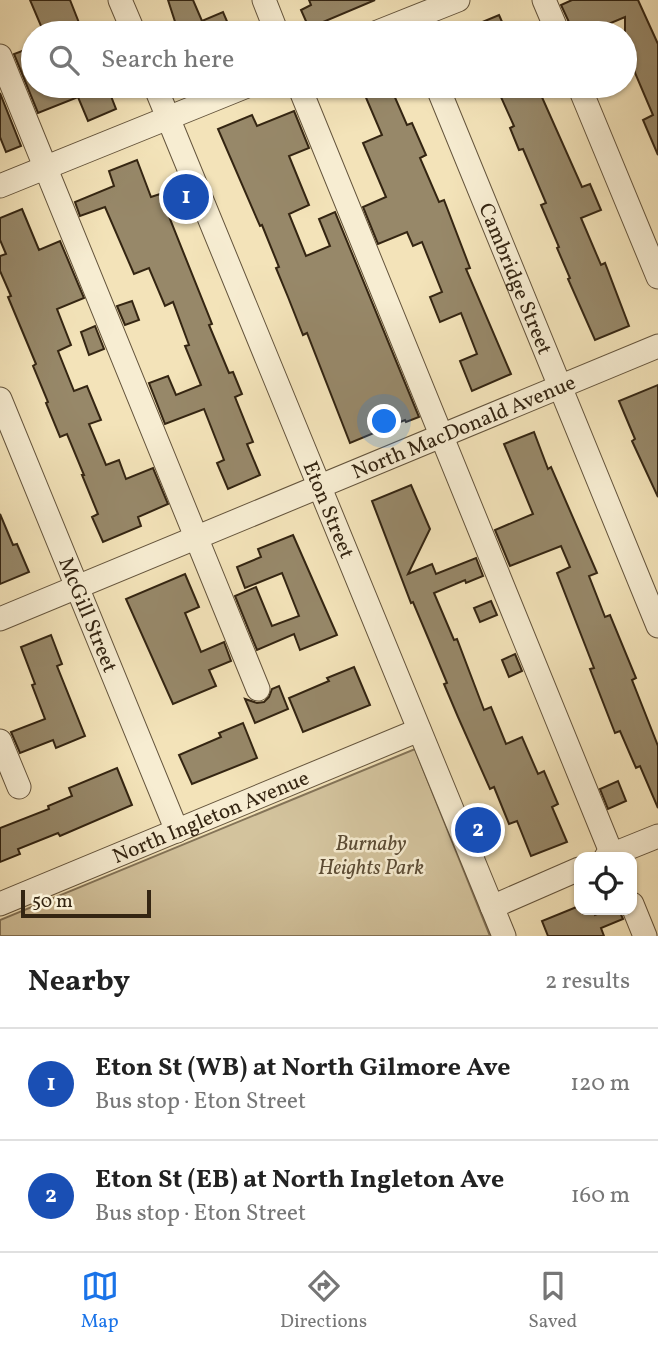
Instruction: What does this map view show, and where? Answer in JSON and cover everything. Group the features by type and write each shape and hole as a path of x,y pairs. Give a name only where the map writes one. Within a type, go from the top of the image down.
{"street":[{"path":"120,0 129,21"},
{"path":"264,0 272,21"},
{"path":"410,17 458,0"},
{"path":"544,0 553,21"},
{"path":"0,56 258,689"},
{"name":"Eton Street","path":"160,98 504,936"},
{"path":"0,186 217,98"},
{"path":"304,98 608,852"},
{"name":"Cambridge Street","path":"443,98 658,626"},
{"path":"584,98 658,277"},
{"name":"North MacDonald Avenue","path":"0,619 658,346"},
{"name":"McGill Street","path":"0,399 177,831"},
{"name":"North Ingleton Avenue","path":"0,904 419,730"},
{"path":"0,741 19,787"},
{"path":"621,852 658,836"},
{"path":"492,906 574,871"},
{"path":"636,915 645,936"}],"green space":[{"name":"Burnaby Heights Park","path":"415,749 490,936 0,936 0,920"}],"building":[{"path":"30,0 70,0 78,21 39,21"},
{"path":"168,0 193,0 202,21 175,21"},
{"path":"309,0 375,0 326,21 306,21 301,10 311,5"},
{"path":"572,0 638,0 658,44 658,155 643,120 653,115 637,77 637,21 625,21 625,17 616,21 568,21 561,5"},
{"path":"223,12 227,21 202,21"},
{"path":"499,15 502,21 485,21"},
{"path":"21,51 21,71 14,54"},
{"path":"0,93 21,146 6,152 0,137"},
{"path":"32,98 76,98 38,113"},
{"path":"78,98 112,98 116,109 88,121"},
{"path":"366,98 395,98 407,125 412,123 426,155 420,158 439,202 444,200 470,268 466,269 511,374 472,391 460,361 477,354 461,313 440,322 430,297 442,292 422,242 413,246 407,232 378,244 363,207 386,197 363,143 382,135"},
{"path":"501,98 542,98 582,187 590,184 601,210 581,218 601,265 605,263 629,326 595,340 568,279 570,278 557,248 559,247 541,205 546,203 523,149 519,150 510,128 514,126"},
{"path":"294,111 309,148 289,156 309,205 289,214 306,256 330,246 319,219 335,212 419,417 406,422 405,420 350,443 307,333 303,335 262,225 260,226 218,129 252,115 257,126"},
{"path":"137,160 151,197 160,194 212,324 209,325 229,373 233,372 242,394 235,397 253,442 247,444 260,475 228,489 217,463 224,460 204,409 165,424 149,383 168,376 176,395 201,385 185,346 189,345 173,302 165,306 149,268 134,274 105,207 80,216 75,202 114,186 109,171"},
{"path":"22,209 39,250 60,241 84,298 57,309 71,345 58,351 74,391 87,386 101,420 89,424 106,465 119,460 126,479 153,468 168,504 138,517 141,526 103,542 92,517 98,514 84,475 67,434 60,437 46,403 48,402 33,366 36,364 0,271 0,256 6,254 0,240 0,218"},
{"path":"132,301 139,320 125,325 117,306"},
{"path":"95,326 104,349 89,355 81,332"},
{"path":"658,385 658,497 632,441 635,439 619,401"},
{"path":"534,432 548,469 551,467 597,573 589,576 605,617 610,615 636,678 632,680 658,746 658,808 640,766 636,768 620,731 615,733 590,669 594,668 557,573 570,567 561,546 510,566 495,530 533,514 504,444"},
{"path":"411,485 430,529 408,574 432,564 436,574 476,558 483,576 466,583 465,580 434,593 454,640 457,639 484,710 491,707 506,744 522,737 538,774 544,771 558,804 552,807 567,842 531,856 517,821 509,824 494,787 490,789 444,684 447,683 413,602 411,603 372,501"},
{"path":"0,514 13,545 17,544 29,572 0,584"},
{"path":"293,535 337,635 300,650 294,634 257,650 235,596 256,587 272,626 299,616 282,573 245,588 237,567 261,557 258,549"},
{"path":"185,574 199,607 185,613 201,652 224,642 231,661 209,670 216,686 173,704 126,599"},
{"path":"491,601 497,615 480,622 474,608"},
{"path":"51,635 62,664 57,666 85,736 56,748 53,740 20,753 11,732 45,719 21,647"},
{"path":"515,654 522,671 509,677 502,660"},
{"path":"354,667 370,705 303,732 289,698"},
{"path":"279,686 288,709 255,723 245,699 264,702 272,689"},
{"path":"243,723 257,758 192,784 179,755 221,737 219,733"},
{"path":"117,768 132,805 60,836 58,833 18,849 20,854 0,862 0,828 49,809 48,806 72,796 69,788"},
{"path":"618,781 626,801 608,809 600,789"},
{"path":"574,908 574,915 621,915 623,919 601,928 604,936 548,936 542,921"}],"place":[{"name":"Eton St (WB) at North Gilmore Ave","path":"186,197"},
{"name":"Eton St (EB) at North Ingleton Ave","path":"478,830"}]}
